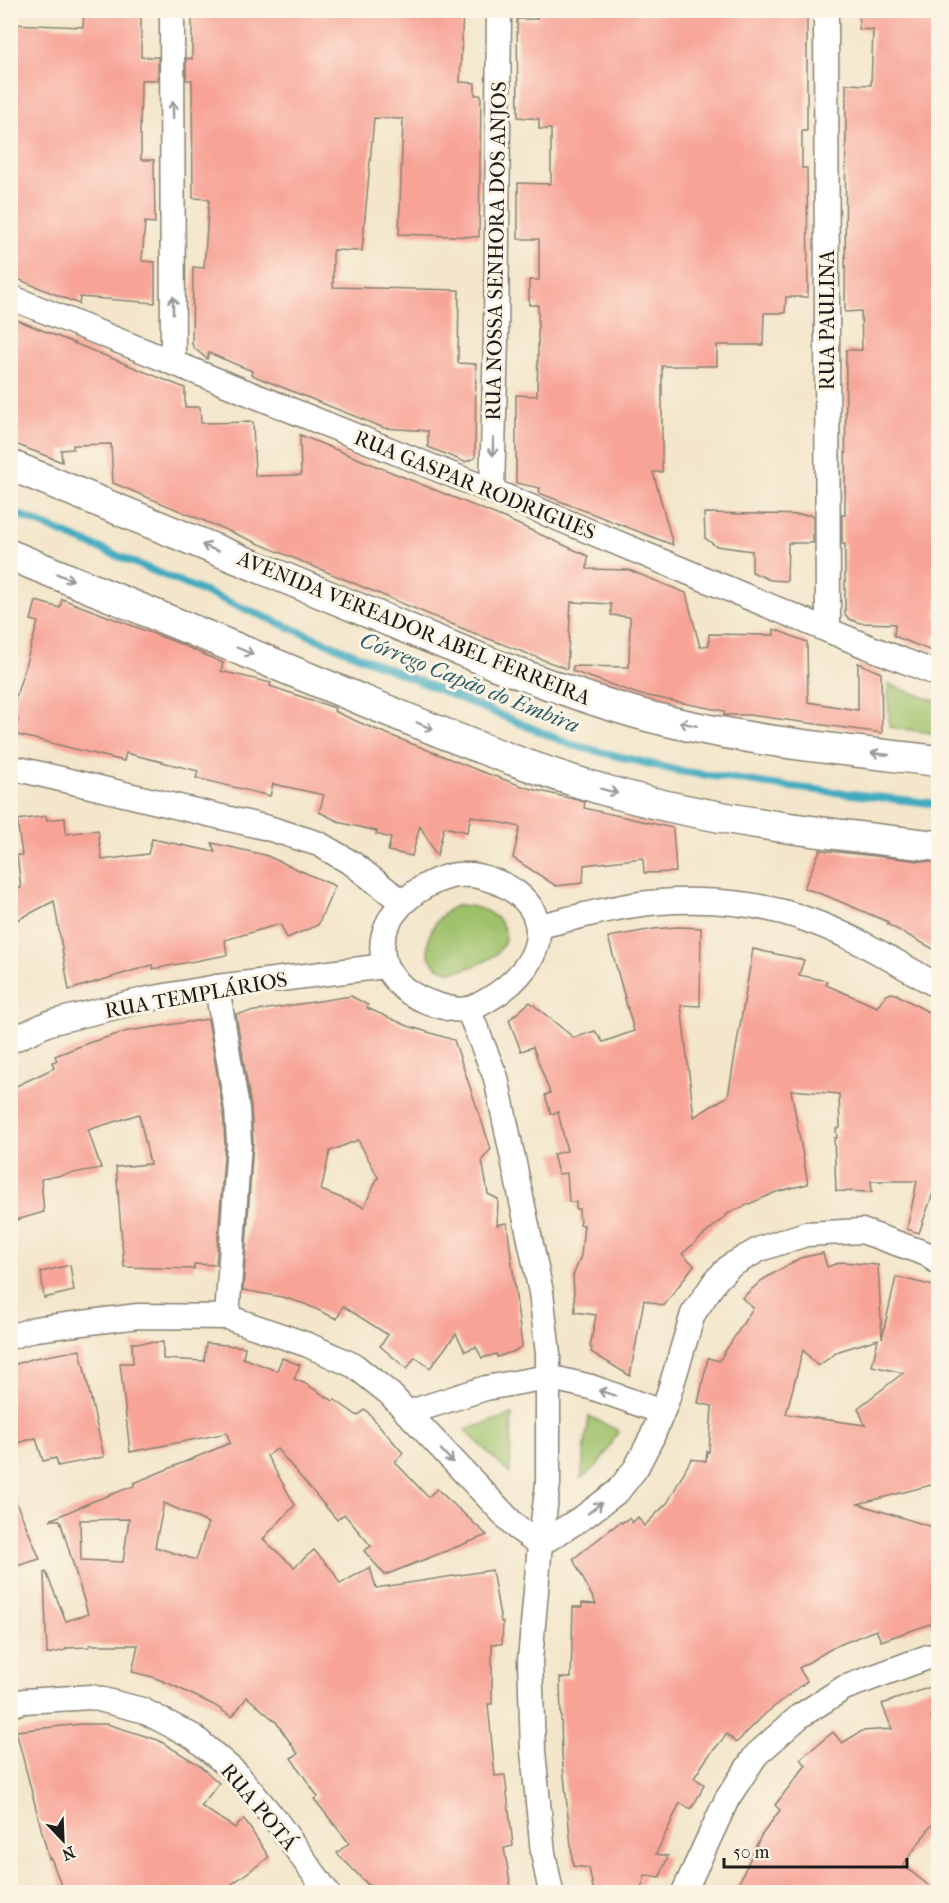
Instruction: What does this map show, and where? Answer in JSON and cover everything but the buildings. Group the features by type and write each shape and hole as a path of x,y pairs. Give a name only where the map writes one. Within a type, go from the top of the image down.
{"main road":[{"name":"AVENIDA VEREADOR ABEL FERREIRA","path":"10,465 496,665 576,694 652,717 733,734 939,761"},
{"path":"10,555 460,740 544,772 628,796 733,818 939,846"}],"street":[{"path":"172,10 173,363"},
{"name":"RUA NOSSA SENHORA DOS ANJOS","path":"492,491 499,10"},
{"name":"RUA PAULINA","path":"826,10 828,630"},
{"name":"RUA GASPAR RODRIGUES","path":"10,297 939,674"},
{"path":"10,767 268,828 319,844 353,864 402,902"},
{"path":"473,875 492,878 512,888 527,904 538,926 538,944 530,962 513,982 492,997 468,1009 446,1009 423,1000 401,986 385,966 384,936 390,919 402,902 426,885 452,876 473,875"},
{"path":"538,926 598,912 660,902 721,902 766,908 808,919 858,941 939,986"},
{"name":"RUA TEMPLÁRIOS","path":"10,1041 49,1023 148,999 217,987 385,966"},
{"path":"217,987 237,1109 239,1143 228,1317"},
{"path":"468,1009 496,1078 542,1292 548,1354 548,1484 540,1544 530,1660 532,1751 543,1853 551,1893"},
{"path":"540,1544 585,1516 618,1491 636,1468 662,1412 693,1314 716,1280 730,1266 760,1249 806,1234 862,1231 927,1254 939,1262"},
{"path":"10,1337 36,1329 138,1316 228,1317 308,1346 355,1366 390,1394 517,1528 540,1544"},
{"path":"407,1413 486,1388 548,1377 591,1387 662,1412"},
{"path":"684,1893 727,1799 756,1755 800,1716 844,1688 939,1655"},
{"name":"RUA POTÁ","path":"10,1705 24,1701 91,1696 142,1710 194,1737 236,1773 277,1822 327,1893"}],"green space":[{"path":"888,684 938,702 938,734 889,727"},
{"path":"460,905 477,908 491,914 500,922 505,931 504,941 499,951 488,960 471,967 449,971 437,967 430,959 429,938 440,917 449,909"},
{"path":"512,1414 510,1474 465,1430"},
{"path":"589,1416 619,1431 600,1463 581,1479"}],"waterway":[{"name":"Córrego Capão do Embira","path":"10,511 572,745 679,771 782,786 938,804"}]}
